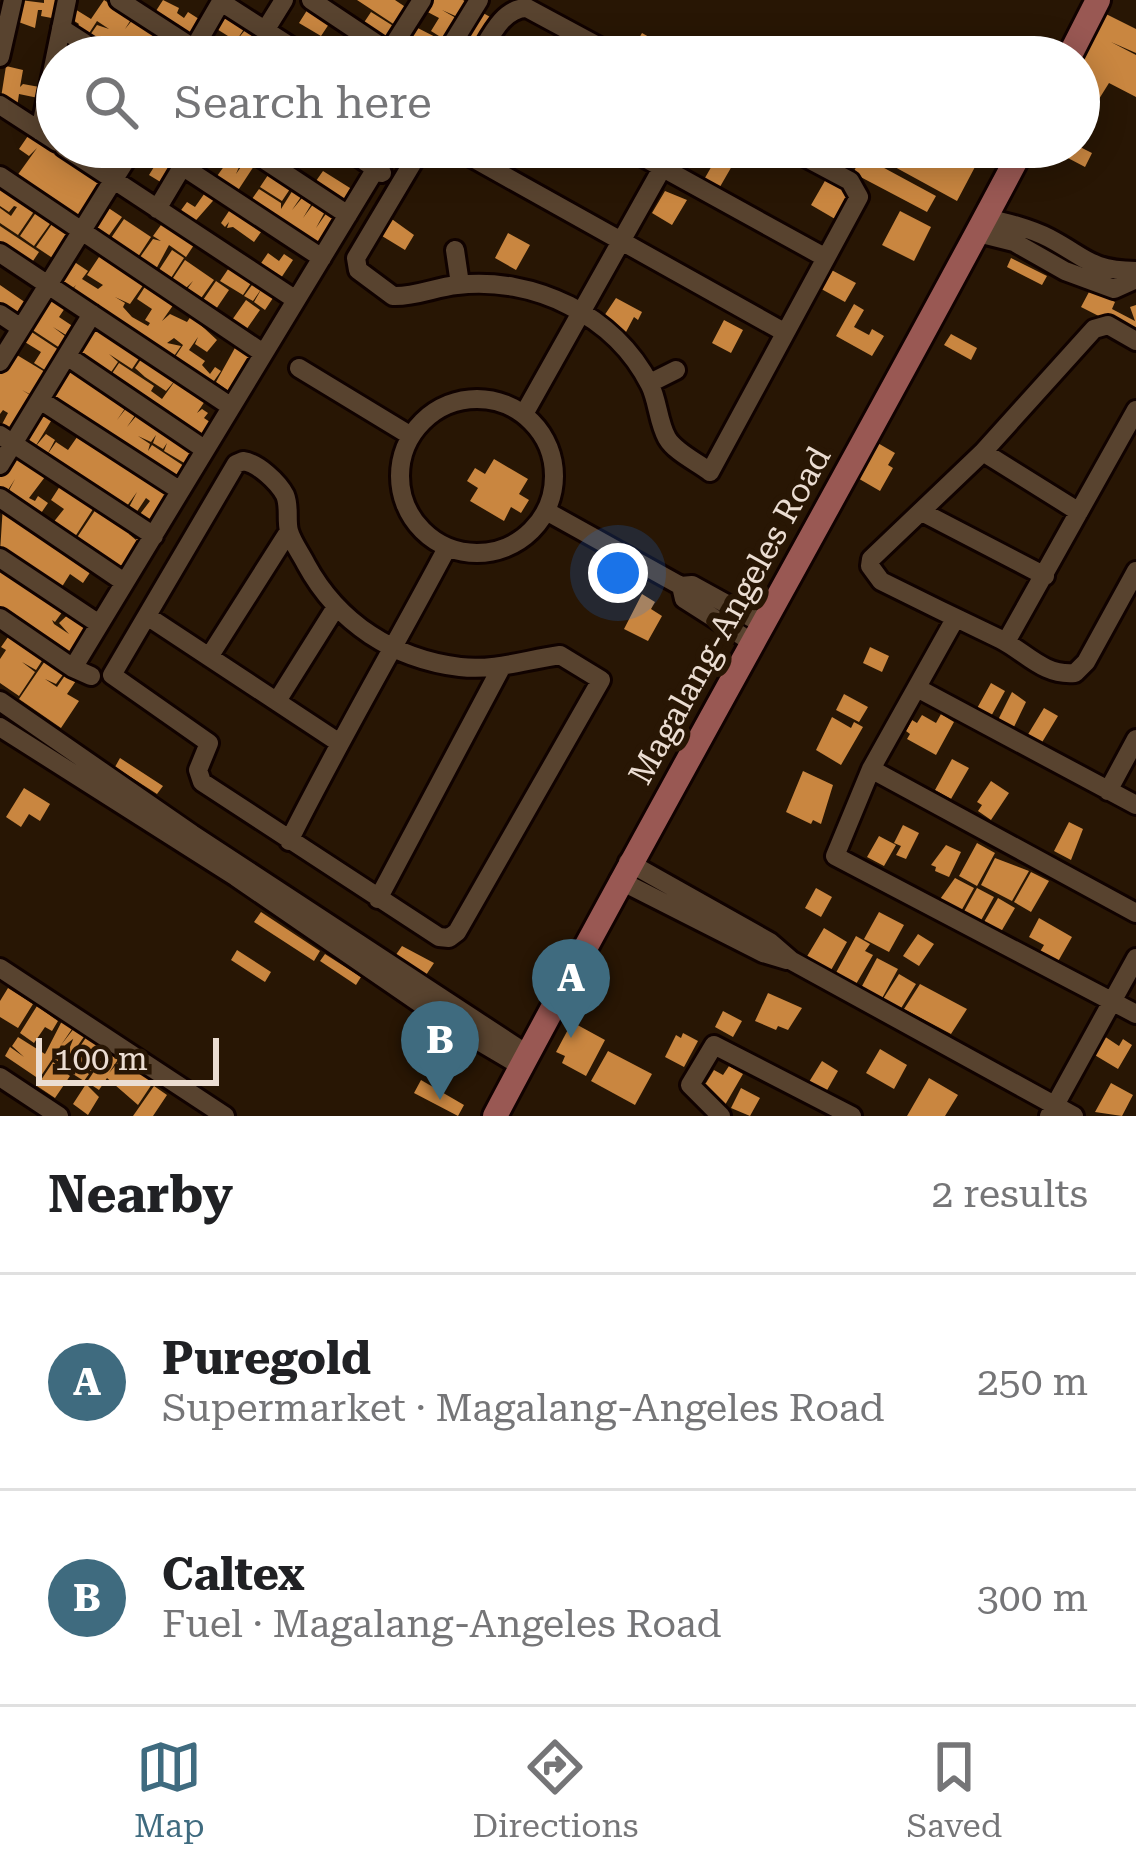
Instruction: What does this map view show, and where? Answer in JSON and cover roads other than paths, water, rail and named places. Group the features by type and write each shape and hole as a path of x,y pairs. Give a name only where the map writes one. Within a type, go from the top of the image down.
{"main road":[{"path":"1080,36 1098,0"},
{"name":"Magalang-Angeles Road","path":"495,1116 623,871 1012,168"}],"street":[{"path":"0,57 13,0"},
{"path":"60,36 67,0"},
{"path":"119,0 172,36"},
{"path":"147,18 159,0"},
{"path":"266,29 284,0"},
{"path":"311,0 361,36"},
{"path":"205,36 222,1 276,36"},
{"path":"456,36 476,1"},
{"path":"397,36 414,3"},
{"path":"492,36 518,8 579,36"},
{"path":"61,28 73,36"},
{"path":"0,105 36,128"},
{"path":"95,168 296,300"},
{"path":"0,362 121,168"},
{"path":"157,209 181,168"},
{"path":"185,168 322,258"},
{"path":"277,168 348,215"},
{"path":"375,168 379,171"},
{"path":"0,618 82,672 98,624 380,168"},
{"path":"409,168 356,257 362,274 393,296 460,284 502,284 538,291 583,314 625,349 650,383 669,442 710,472 859,197 856,188 822,168"},
{"path":"491,168 784,332"},
{"path":"524,414 663,168 826,257"},
{"path":"0,176 263,353"},
{"path":"982,225 1022,226 1053,240 1082,271 1114,289 1136,275"},
{"path":"455,250 460,284"},
{"path":"0,253 230,406"},
{"path":"0,314 21,328"},
{"path":"0,465 6,439 40,400 92,314"},
{"path":"1136,341 1108,325 1094,329 982,452 871,559 871,571 881,581 1006,642 1040,667 1063,674 1075,673 1085,662 1136,571"},
{"path":"67,356 204,449"},
{"path":"299,368 411,436"},
{"path":"650,383 676,370"},
{"path":"40,400 179,490"},
{"path":"468,400 494,401 524,414 547,443 553,461 554,482 537,526 514,544 492,552 467,553 427,536 409,514 400,490 402,454 411,436 444,406 468,400"},
{"path":"1006,642 1136,410"},
{"path":"6,439 154,536"},
{"path":"982,452 1079,512"},
{"path":"252,462 282,489 289,531 316,582 336,607 371,637 395,650 444,664 502,668 560,655 602,680 457,932 449,938 439,938 202,782 198,770 209,743 115,681 113,669 236,464 252,462"},
{"path":"0,498 124,582"},
{"path":"546,511 681,586 703,590 758,633"},
{"path":"922,512 1045,576"},
{"path":"209,657 289,531"},
{"path":"289,841 338,742 395,650 447,548"},
{"path":"0,558 98,624"},
{"path":"277,701 336,607"},
{"path":"147,616 338,742"},
{"path":"955,619 872,769 835,850 840,859 1136,1015"},
{"path":"378,899 502,668"},
{"path":"919,689 1136,805"},
{"path":"0,701 524,1060"},
{"path":"0,727 236,877 453,1027 524,1060"},
{"path":"1108,790 1136,739"},
{"path":"872,769 1136,913"},
{"path":"623,871 730,927 770,942 792,961 1052,1111 1074,1116"},
{"path":"1052,1111 1136,958"},
{"path":"0,968 225,1116"},
{"path":"721,1116 690,1084 714,1046 852,1116"},
{"path":"0,1077 59,1116"}],"place":[{"name":"Puregold","path":"571,1038"},
{"name":"Caltex","path":"440,1100"}]}
